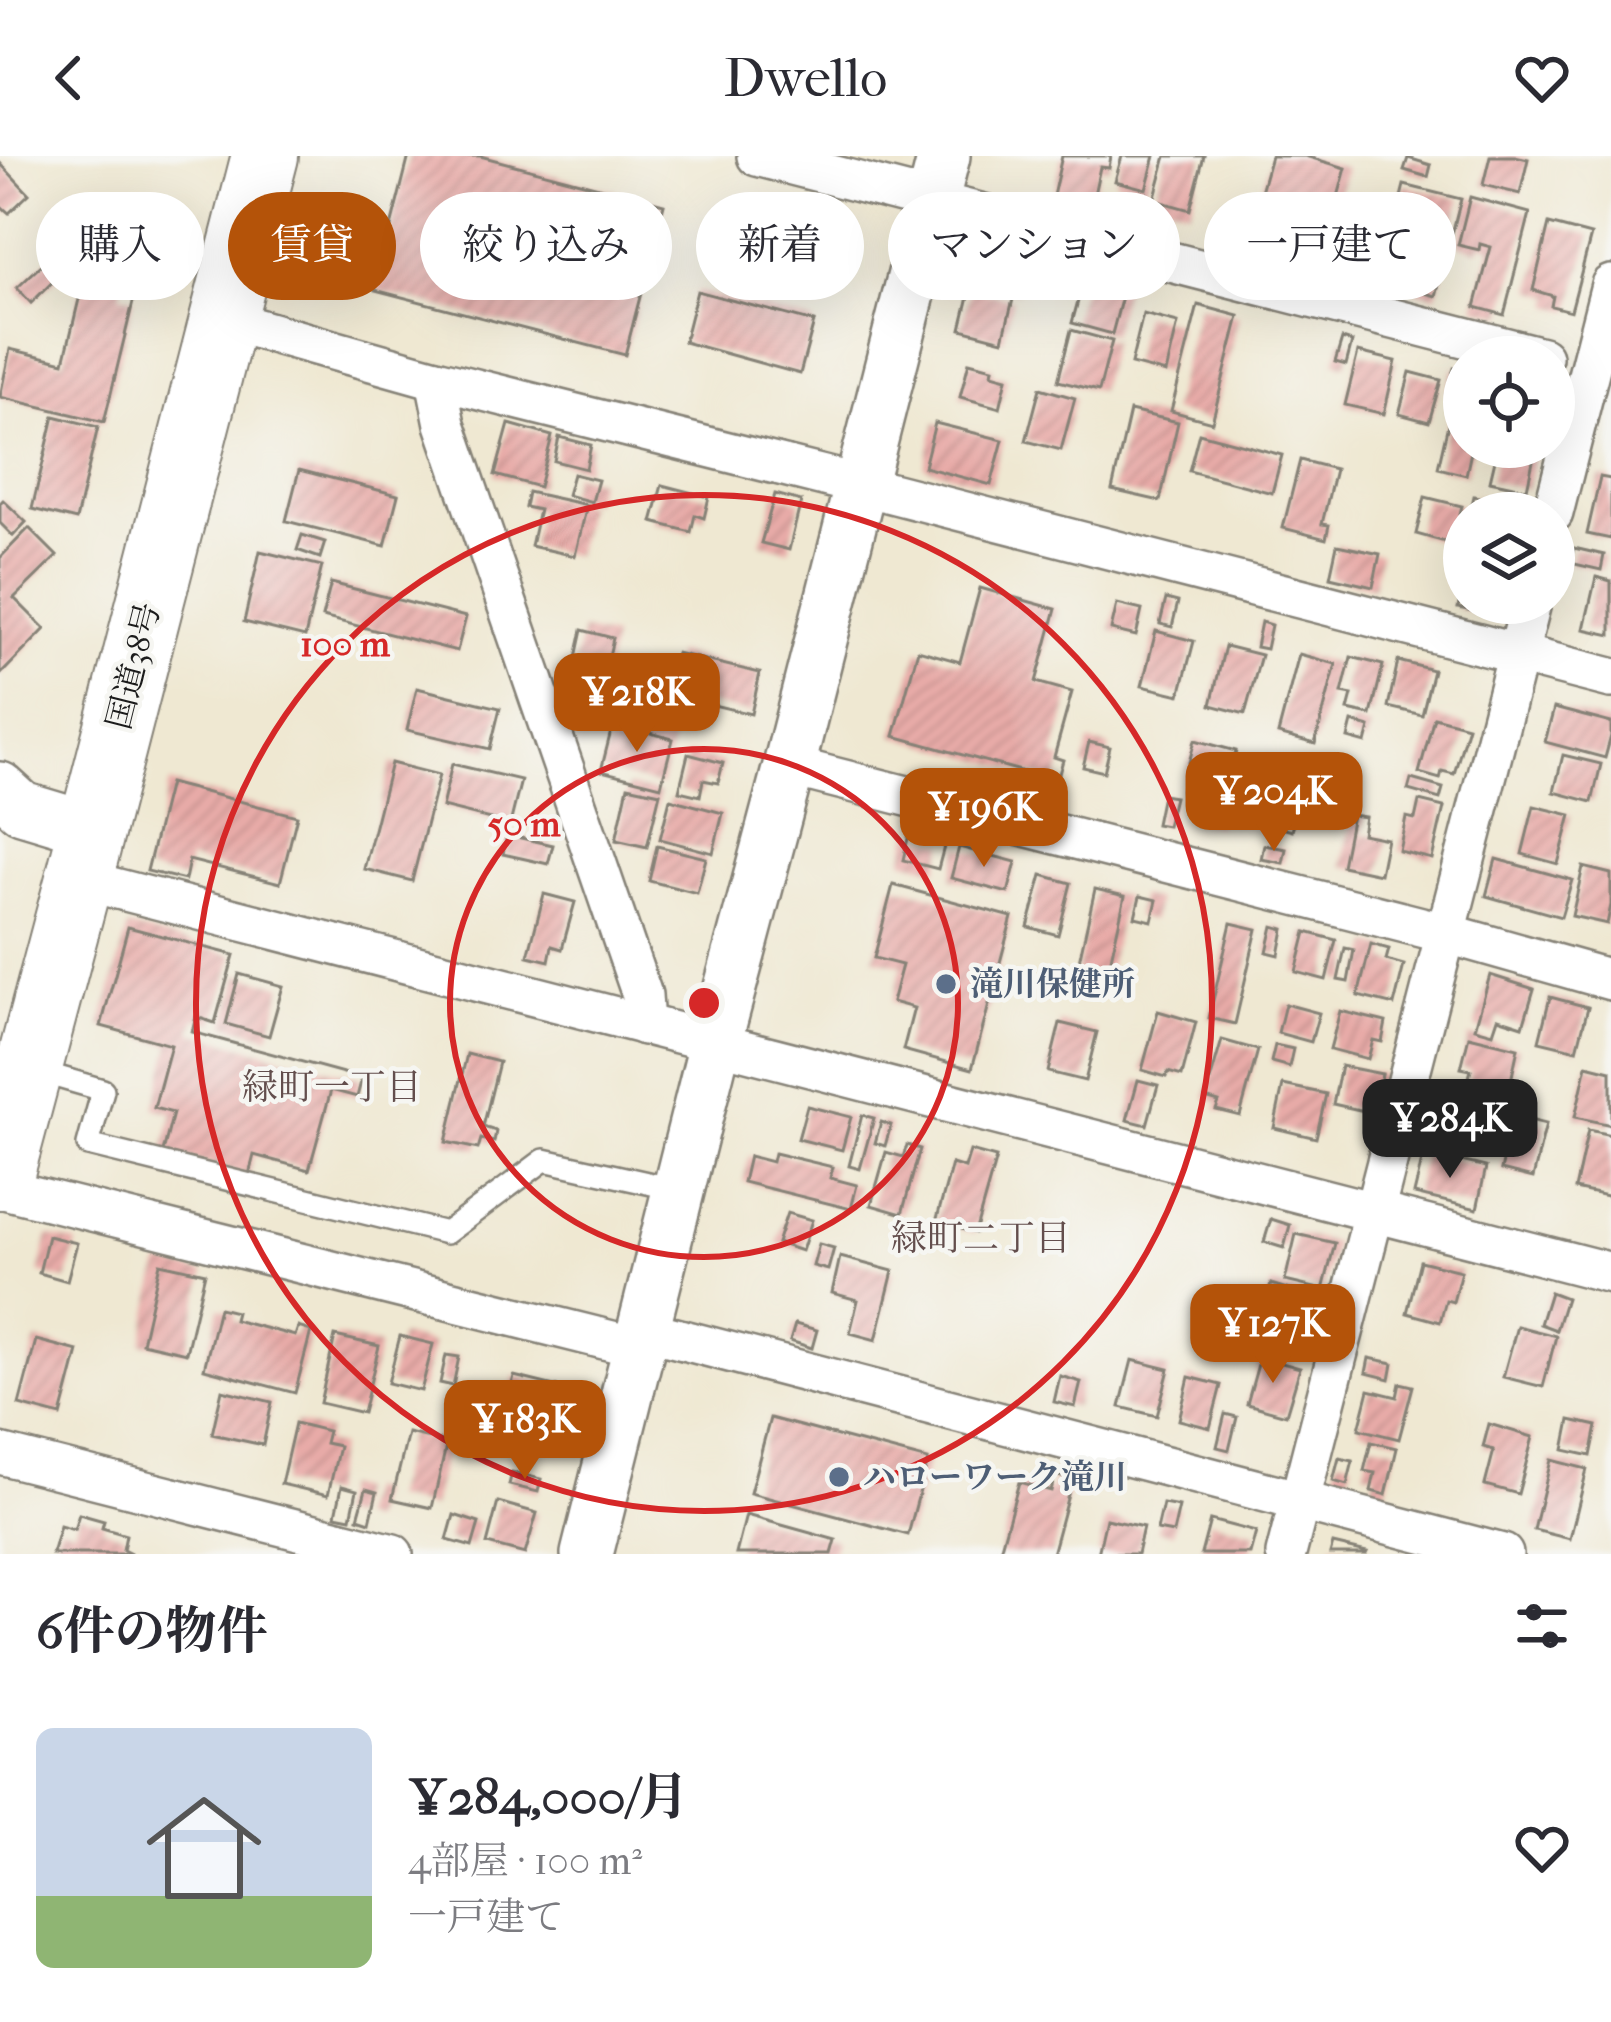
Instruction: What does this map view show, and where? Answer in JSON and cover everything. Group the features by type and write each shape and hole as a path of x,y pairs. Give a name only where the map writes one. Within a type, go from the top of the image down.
{"highway":[{"name":"国道38号","path":"0,1176 265,156"}],"street":[{"path":"757,156 938,178 1471,336"},
{"path":"587,1554 938,178"},
{"path":"1557,492 1584,368 1611,285"},
{"path":"222,319 436,380 1611,678"},
{"path":"436,380 446,424 642,995 644,1025"},
{"path":"1286,1554 1526,624"},
{"path":"789,766 1445,933 1611,980"},
{"path":"0,788 86,854 644,1025 1611,1274"},
{"path":"0,1188 643,1339 1504,1554"},
{"path":"0,1454 393,1554"}],"lane":[{"path":"28,1068 104,1090 88,1145 446,1233 544,1160 679,1190"}],"building":[{"path":"409,156 480,156 618,192 420,192 420,300 639,300 625,355 396,295 396,207"},
{"path":"1062,156 1111,156 1109,168 1100,167 1095,192 1054,192"},
{"path":"1122,156 1155,156 1146,189 1115,181"},
{"path":"1166,156 1204,156 1190,210 1180,207 1180,192 1156,192"},
{"path":"1271,156 1305,156 1346,168 1339,192 1261,192"},
{"path":"1490,156 1528,159 1520,194 1483,185"},
{"path":"1408,158 1431,165 1428,177 1404,170"},
{"path":"0,163 29,194 9,213 0,205"},
{"path":"1404,185 1432,192 1402,192"},
{"path":"1470,197 1530,213 1504,315 1475,307 1491,247 1480,244 1479,250 1458,245"},
{"path":"1549,224 1591,235 1571,311 1551,306 1553,296 1533,290"},
{"path":"36,270 36,298 31,303 17,288"},
{"path":"696,295 696,300 731,300 814,322 800,374 684,342"},
{"path":"79,300 134,300 104,422 0,397 10,349 64,362"},
{"path":"968,300 1013,300 1003,340 961,329"},
{"path":"1078,300 1121,300 1112,334 1072,323"},
{"path":"1198,305 1239,316 1212,422 1171,411"},
{"path":"1143,314 1178,323 1166,373 1131,364"},
{"path":"1071,330 1112,341 1099,391 1058,381"},
{"path":"1342,339 1352,342 1346,365 1335,362"},
{"path":"1358,352 1396,361 1384,414 1345,405"},
{"path":"969,362 993,368 992,374 1007,378 1000,408 960,397"},
{"path":"1410,372 1441,380 1429,422 1399,414"},
{"path":"1040,388 1075,398 1061,450 1026,441"},
{"path":"1130,411 1178,422 1160,501 1112,490"},
{"path":"54,416 98,427 76,520 32,509"},
{"path":"935,423 1003,440 991,485 924,467"},
{"path":"509,424 552,436 539,487 495,475"},
{"path":"1199,433 1282,455 1272,493 1189,471"},
{"path":"559,437 591,445 586,469 554,461"},
{"path":"1443,446 1443,468 1468,468 1466,475 1438,468"},
{"path":"1300,460 1335,469 1322,524 1329,525 1326,539 1283,528"},
{"path":"1493,468 1532,468 1527,489 1490,481"},
{"path":"299,470 398,495 385,546 286,521"},
{"path":"573,474 598,480 592,502 567,495"},
{"path":"1600,477 1611,479 1611,539 1587,534"},
{"path":"662,485 709,497 704,518 695,515 691,532 652,522"},
{"path":"528,492 587,505 575,556 531,546 539,510 525,507"},
{"path":"775,494 801,501 789,550 761,543"},
{"path":"1425,497 1443,501 1443,542 1416,534"},
{"path":"3,500 26,522 13,536 0,523"},
{"path":"29,528 57,556 14,598 45,629 0,675 0,558"},
{"path":"302,535 325,542 320,558 297,550"},
{"path":"1337,545 1380,554 1373,587 1330,577"},
{"path":"1575,548 1604,555 1601,570 1575,564"},
{"path":"260,551 322,566 305,637 244,622"},
{"path":"1596,577 1611,581 1611,635 1584,629"},
{"path":"331,583 466,617 457,651 322,617"},
{"path":"980,588 1056,609 1036,682 1072,692 1054,757 1063,760 1057,781 894,736 918,650 960,662"},
{"path":"1166,599 1178,602 1172,627 1160,624"},
{"path":"1117,604 1142,610 1136,636 1111,630"},
{"path":"1261,622 1271,625 1266,649 1256,647"},
{"path":"582,630 613,638 606,670 575,662"},
{"path":"1156,631 1194,641 1180,695 1142,686"},
{"path":"1225,646 1261,655 1245,714 1211,705"},
{"path":"676,653 760,673 751,714 667,694"},
{"path":"1299,654 1336,664 1315,744 1278,734"},
{"path":"1351,657 1383,665 1371,715 1348,710 1352,695 1342,693"},
{"path":"1398,661 1433,670 1422,715 1388,707"},
{"path":"417,688 500,708 490,749 407,730"},
{"path":"1554,708 1611,723 1605,758 1545,742"},
{"path":"1434,717 1468,726 1454,774 1442,771 1440,779 1419,773"},
{"path":"1352,722 1370,727 1366,743 1348,738"},
{"path":"613,723 673,739 661,786 601,771"},
{"path":"1195,740 1236,751 1217,826 1190,819 1197,796 1181,792"},
{"path":"1089,742 1110,747 1104,772 1083,767"},
{"path":"688,754 723,763 718,783 703,780 700,796 679,791"},
{"path":"1563,755 1601,764 1592,802 1554,792"},
{"path":"391,763 439,775 412,881 364,869"},
{"path":"452,764 521,780 510,824 442,807"},
{"path":"1411,779 1443,788 1440,799 1408,790"},
{"path":"1266,780 1304,790 1292,831 1255,821"},
{"path":"169,783 297,816 280,883 189,860 185,880 147,871"},
{"path":"628,786 660,793 647,847 616,840"},
{"path":"1162,795 1174,797 1167,826 1156,824"},
{"path":"670,799 723,813 713,853 660,839"},
{"path":"1419,801 1444,807 1432,859 1399,851 1406,817 1415,819"},
{"path":"1534,806 1571,815 1558,864 1522,854"},
{"path":"1352,815 1365,817 1362,834 1387,839 1380,874 1342,866"},
{"path":"909,834 945,843 938,869 903,860"},
{"path":"507,835 553,845 548,864 503,854"},
{"path":"1264,845 1286,849 1283,863 1261,859"},
{"path":"657,846 706,858 697,893 649,881"},
{"path":"959,847 1016,862 1008,893 951,878"},
{"path":"1496,859 1572,880 1561,917 1486,896"},
{"path":"1583,867 1611,874 1607,924 1572,916"},
{"path":"1042,875 1071,883 1058,935 1028,927"},
{"name":"滝川保健所","path":"893,885 1012,917 972,1069 903,1050 914,1008 892,1002 902,965 874,958"},
{"path":"1095,889 1125,896 1103,994 1073,988"},
{"path":"544,894 575,902 562,949 552,946 549,961 528,956"},
{"path":"1140,896 1157,900 1152,921 1135,917"},
{"path":"1231,923 1257,929 1235,1024 1209,1018"},
{"path":"1273,926 1284,929 1279,955 1267,952"},
{"path":"128,927 234,955 215,1023 196,1017 192,1032 362,1078 357,1097 331,1090 309,1170 254,1155 249,1175 163,1152 173,1113 154,1108 171,1045 101,1026"},
{"path":"1306,932 1336,940 1326,980 1296,972"},
{"path":"1371,944 1389,949 1386,960 1404,965 1394,1005 1358,996"},
{"path":"1345,948 1354,950 1348,982 1338,980"},
{"path":"239,974 283,986 269,1036 226,1024"},
{"path":"1490,975 1534,989 1523,1026 1498,1018 1493,1033 1475,1028"},
{"path":"1550,997 1588,1007 1577,1050 1539,1041"},
{"path":"1285,1004 1319,1013 1311,1042 1278,1033"},
{"path":"1158,1011 1196,1022 1182,1076 1142,1070"},
{"path":"1340,1011 1386,1022 1382,1042 1373,1040 1368,1059 1330,1049"},
{"path":"1060,1023 1097,1032 1085,1081 1048,1072"},
{"path":"1469,1036 1518,1048 1508,1095 1467,1085 1471,1070 1461,1068"},
{"path":"1222,1040 1258,1050 1240,1116 1216,1110 1219,1102 1205,1098"},
{"path":"1275,1045 1293,1049 1289,1067 1271,1062"},
{"path":"467,1054 499,1062 483,1127 496,1131 494,1142 481,1139 478,1149 446,1142"},
{"path":"1587,1065 1611,1071 1611,1125 1575,1117"},
{"path":"1341,1066 1382,1074 1373,1113 1333,1104"},
{"path":"1138,1080 1158,1085 1147,1125 1127,1120"},
{"path":"1283,1085 1326,1094 1316,1138 1274,1128"},
{"path":"1449,1090 1502,1103 1491,1146 1438,1132"},
{"path":"807,1106 851,1117 842,1150 798,1139"},
{"path":"862,1115 874,1118 860,1169 849,1166"},
{"path":"1514,1116 1546,1124 1533,1178 1501,1170"},
{"path":"881,1122 891,1125 885,1146 875,1143"},
{"path":"1588,1130 1611,1135 1611,1197 1575,1189"},
{"path":"907,1145 920,1149 902,1214 871,1205 886,1152 903,1157"},
{"path":"970,1151 996,1158 975,1233 936,1222 952,1164 965,1168"},
{"path":"1424,1152 1486,1167 1477,1209 1414,1194"},
{"path":"774,1153 833,1167 830,1178 857,1185 851,1209 743,1182 749,1156 772,1162"},
{"path":"787,1213 812,1220 802,1251 777,1243"},
{"path":"1271,1219 1290,1225 1284,1248 1264,1242"},
{"path":"1296,1234 1335,1243 1323,1290 1285,1281"},
{"path":"48,1236 77,1243 67,1281 39,1273"},
{"path":"819,1244 834,1248 828,1270 813,1266"},
{"path":"840,1257 893,1271 876,1340 850,1333 858,1300 832,1293"},
{"path":"1420,1261 1461,1271 1453,1302 1446,1300 1440,1322 1407,1313"},
{"path":"160,1263 205,1273 186,1353 142,1343"},
{"path":"1271,1284 1323,1300 1310,1345 1246,1325 1254,1298 1266,1301"},
{"path":"1550,1292 1566,1298 1556,1330 1540,1324"},
{"path":"219,1308 236,1312 234,1320 295,1336 298,1327 311,1331 295,1393 204,1369"},
{"path":"795,1324 817,1330 812,1348 790,1341"},
{"path":"1517,1326 1556,1336 1543,1387 1503,1377"},
{"path":"335,1336 379,1346 363,1413 320,1403"},
{"path":"400,1336 433,1344 421,1391 388,1383"},
{"path":"36,1340 78,1351 61,1416 19,1405"},
{"path":"446,1355 459,1357 453,1386 440,1383"},
{"path":"1260,1357 1300,1368 1286,1415 1247,1404"},
{"path":"1369,1358 1393,1363 1390,1379 1366,1373"},
{"path":"1132,1360 1169,1369 1157,1416 1120,1407"},
{"path":"514,1376 559,1387 545,1444 500,1433"},
{"path":"1060,1376 1081,1382 1075,1407 1054,1402"},
{"path":"1189,1377 1221,1385 1210,1428 1179,1420"},
{"path":"1400,1383 1413,1386 1399,1439 1359,1429 1369,1390 1397,1397"},
{"path":"222,1390 272,1402 263,1445 212,1434"},
{"path":"1225,1414 1237,1417 1229,1450 1217,1447"},
{"name":"ハローワーク滝川","path":"770,1418 928,1460 908,1535 750,1493"},
{"path":"1570,1420 1597,1426 1591,1456 1564,1450"},
{"path":"295,1423 328,1431 325,1443 339,1446 328,1495 281,1484"},
{"path":"1489,1424 1533,1437 1518,1494 1485,1485 1494,1450 1483,1447"},
{"path":"408,1433 447,1442 432,1508 392,1499"},
{"path":"1371,1442 1397,1448 1386,1495 1371,1491 1375,1473 1364,1471"},
{"path":"1339,1458 1353,1461 1347,1485 1333,1481"},
{"path":"1551,1460 1587,1469 1570,1539 1534,1530"},
{"path":"512,1472 541,1479 538,1492 509,1485"},
{"path":"1055,1475 1072,1480 1052,1554 999,1554 1019,1482 1051,1491"},
{"path":"342,1486 357,1490 351,1518 336,1515"},
{"path":"366,1489 377,1492 370,1522 358,1518"},
{"path":"498,1502 537,1513 525,1554 487,1544"},
{"path":"1163,1504 1179,1507 1173,1533 1157,1530"},
{"path":"79,1514 104,1521 102,1528 126,1535 123,1550 131,1554 52,1554 60,1526 74,1530"},
{"path":"454,1515 479,1523 472,1547 447,1540"},
{"path":"746,1515 836,1540 832,1554 736,1554"},
{"path":"1106,1519 1143,1527 1137,1554 1098,1554"},
{"path":"1210,1520 1256,1532 1250,1554 1201,1554"},
{"path":"1333,1544 1367,1552 1330,1554"}],"place":[{"name":"滝川保健所","path":"946,984"},
{"name":"ハローワーク滝川","path":"839,1477"}],"district":[{"name":"緑町一丁目","path":"332,1087"},
{"name":"緑町二丁目","path":"981,1238"}]}
